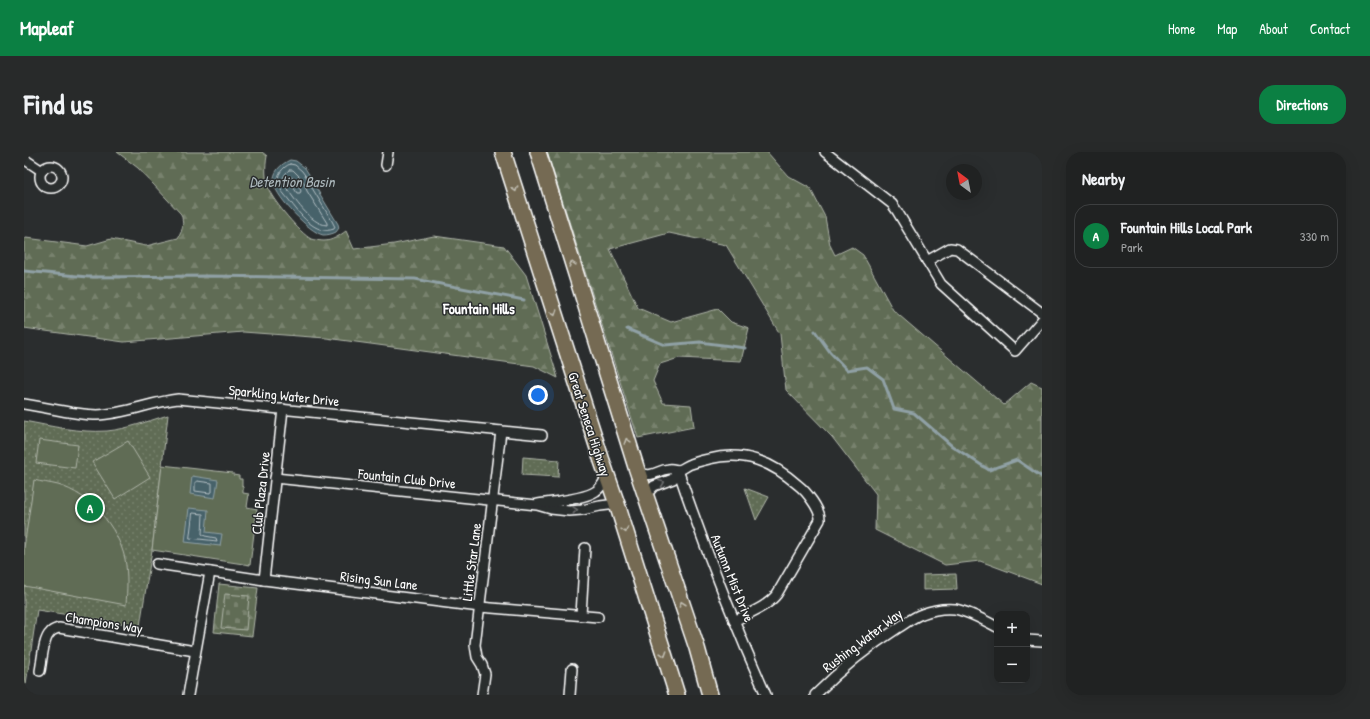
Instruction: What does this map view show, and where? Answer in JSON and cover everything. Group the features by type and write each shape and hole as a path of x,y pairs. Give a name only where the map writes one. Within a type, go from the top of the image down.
{"main road":[{"name":"Great Seneca Highway","path":"503,152 677,695"},
{"path":"538,152 645,496 696,648 710,695"}],"street":[{"path":"386,165 388,152"},
{"path":"825,152 892,204 941,284 1015,351 1042,320"},
{"path":"24,160 42,171"},
{"path":"927,261 950,248 957,249 1042,314"},
{"name":"Sparkling Water Drive","path":"24,404 97,415 125,411 168,400 178,399 542,435"},
{"name":"Club Plaza Drive","path":"264,580 283,409"},
{"name":"Little Star Lane","path":"482,695 485,674 477,657 475,645 501,431"},
{"path":"636,467 640,473 650,475 669,468 678,470 703,460 726,456 761,460 779,469 802,488 820,515 820,520 778,594 766,604 734,620"},
{"path":"645,496 654,486 673,479 678,470"},
{"name":"Autumn Mist Drive","path":"678,470 702,540 766,695"},
{"name":"Fountain Club Drive","path":"275,478 493,501 536,504 576,498 596,492 603,484 607,476"},
{"name":"Fountain Club Drive","path":"536,504 551,509 568,511 617,504"},
{"path":"581,615 586,548"},
{"name":"Rising Sun Lane","path":"157,564 264,580 480,607 598,617"},
{"path":"188,695 210,572"},
{"name":"Rushing Water Way","path":"815,695 832,678 888,634 920,614 936,610 955,609 976,616 994,625"},
{"name":"Champions Way","path":"40,671 45,643 48,636 50,632 59,628 195,651"},
{"path":"1030,640 1042,641"},
{"path":"570,695 572,669"}],"green space":[{"path":"117,152 262,152 267,156 266,177 269,190 294,224 311,239 327,241 346,231 354,249 394,244 434,236 504,246 526,275 558,378 534,366 326,338 243,332 124,342 24,328 24,239 26,238 87,246 111,239 146,246 178,238 180,235 183,223 181,214 138,168"},
{"path":"547,152 767,152 788,176 810,188 825,217 830,245 835,255 852,247 863,255 893,310 1004,405 1031,382 1042,387 1042,584 980,561 945,565 875,530 876,494 832,437 786,390 780,334 726,245 669,233 610,249 638,308 671,322 718,309 731,322 749,328 741,361 679,358 660,364 653,381 663,403 691,405 694,427 638,438"},
{"path":"168,415 152,550 140,626 37,610 26,684 24,684 24,421 76,430 107,431 130,427"},
{"path":"39,440 78,445 75,468 36,463"},
{"path":"128,441 150,477 115,499 92,462"},
{"path":"523,457 559,460 558,477 522,475"},
{"path":"162,465 233,473 233,475 239,476 239,479 242,479 243,493 249,494 247,507 257,509 250,565 152,550"},
{"path":"34,480 70,489 101,513 116,535 125,559 127,577 126,605 24,586 24,548"},
{"path":"745,488 769,497 756,520"},
{"path":"956,574 957,589 923,590 923,575"},
{"path":"219,584 258,588 252,636 214,632"},
{"path":"225,594 249,596 246,630 221,628"}],"water":[{"name":"Detention Basin","path":"290,160 296,161 305,168 338,224 339,228 336,232 325,235 317,233 294,214 276,190 274,176 280,166"},
{"path":"192,476 218,480 215,498 190,494"},
{"path":"189,508 208,510 206,532 222,534 220,546 185,542"}],"waterway":[{"path":"24,271 88,277 208,276 415,279 524,300"},
{"path":"627,329 665,345 700,342 745,348"},
{"path":"815,331 830,352 847,370 867,367 883,379 894,409 914,413 952,446 989,470 1017,460 1042,477"}],"place":[{"name":"Fountain Hills Local Park","path":"90,508"}],"district":[{"name":"Fountain Hills","path":"479,308"}]}
